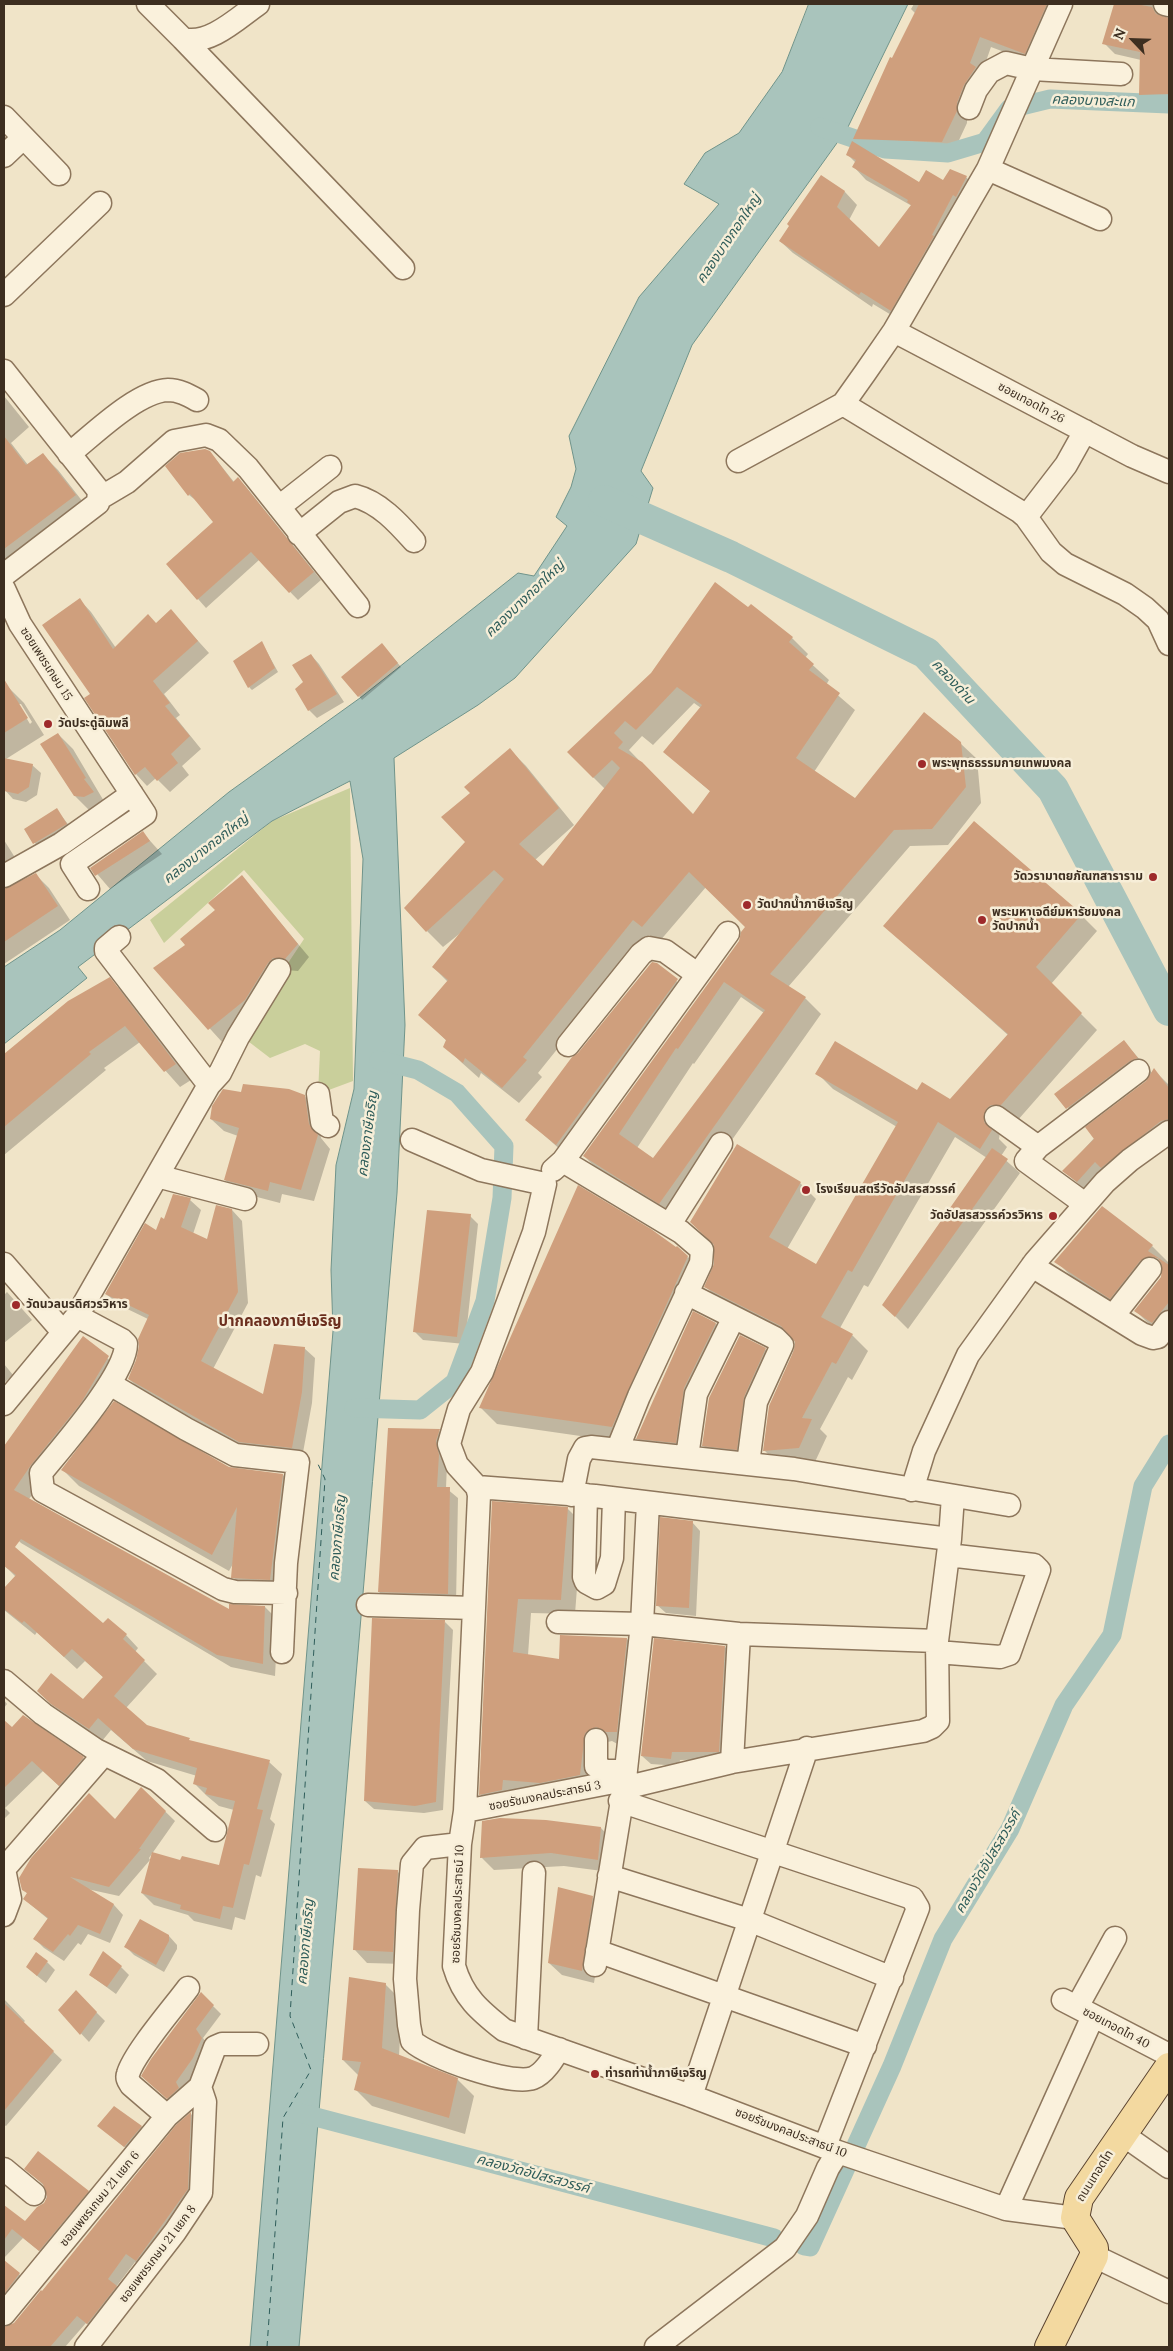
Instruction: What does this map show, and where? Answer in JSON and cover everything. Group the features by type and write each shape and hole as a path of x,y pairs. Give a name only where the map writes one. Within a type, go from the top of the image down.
{"main road":[{"name":"ถนนเทอดไท","path":"1094,2256 1094,2248 1079,2228 1075,2208 1079,2198 1169,2067"},
{"path":"1049,2347 1094,2256"}],"street":[{"path":"148,4 403,268"},
{"path":"182,39 190,41 210,36 258,4"},
{"path":"738,461 842,404 894,331 988,168 1061,4"},
{"path":"969,108 976,90 995,67 1006,63 1030,74 1121,74"},
{"path":"4,117 59,174"},
{"path":"4,156 23,138"},
{"path":"988,168 1100,219"},
{"path":"4,295 100,204"},
{"name":"ซอยเทอดไท 26","path":"894,331 1085,431 1169,472"},
{"path":"4,371 99,491 100,498 98,503 4,575"},
{"path":"69,454 145,396 167,390 180,391 197,400"},
{"path":"842,404 1026,516 1050,552 1065,564 1125,594 1145,608 1158,620 1169,644"},
{"path":"1026,516 1066,465 1085,431"},
{"path":"100,498 127,482 174,441 206,435 219,440 248,468 358,606"},
{"path":"278,507 330,467"},
{"path":"299,534 339,502 355,496 370,501 399,524 414,541"},
{"name":"ซอยเพชรเกษม 15","path":"4,589 11,622 145,814 72,864"},
{"path":"4,876 60,844 132,794"},
{"path":"60,844 88,889"},
{"path":"412,1140 481,1170 536,1181 563,1161 728,933"},
{"path":"118,937 106,948 106,951 215,1079"},
{"path":"568,1045 641,954 649,948 665,951 697,974"},
{"path":"4,1404 70,1324 279,970"},
{"path":"1084,1204 1026,1162 1038,1148 1138,1071"},
{"path":"318,1094 322,1122 328,1126"},
{"path":"996,1117 1038,1148"},
{"path":"912,1490 924,1451 968,1355 1032,1266 1084,1204 1130,1160 1169,1132"},
{"path":"670,1224 721,1144"},
{"path":"563,1161 670,1224 697,1244 702,1250 701,1263 639,1396 618,1448"},
{"path":"157,1176 245,1199"},
{"path":"536,1181 534,1232 482,1372 458,1409 450,1444 462,1472 477,1488 579,1495 648,1503 949,1547 1034,1565 1039,1570 1009,1654 1000,1657 937,1646 739,1634 642,1624 558,1622"},
{"path":"4,1264 70,1324 122,1340 126,1344 126,1351 110,1384 41,1473 43,1491 222,1589 235,1592 286,1593"},
{"path":"1032,1266 1142,1334 1153,1338 1158,1337 1169,1322"},
{"path":"1113,1316 1150,1268"},
{"path":"686,1293 775,1338 782,1346 756,1402 748,1464"},
{"path":"687,1457 696,1394 733,1318"},
{"path":"110,1384 186,1429 236,1455 298,1462 286,1563 282,1652"},
{"path":"614,1499 612,1558 604,1584 597,1588 586,1582 584,1577 579,1495 579,1459 585,1448 618,1448 794,1469 1009,1505"},
{"name":"ซอยรัชมงคลประสาธน์ 10","path":"477,1488 479,1495 465,1811 460,1844 454,1966 459,1984 482,2013 504,2030 691,2096 837,2151 1006,2208 1076,2218"},
{"path":"937,1646 953,1496"},
{"path":"648,1503 642,1624 623,1785 596,1958 724,1995 865,2046"},
{"path":"368,1605 474,1608"},
{"path":"732,1762 739,1634"},
{"name":"ซอยรัชมงคลประสาธน์ 3","path":"465,1811 623,1785 807,1748 923,1731 935,1725 938,1721 937,1646"},
{"path":"4,1681 43,1714 104,1754 157,1780 215,1830"},
{"path":"596,1740 596,1766 606,1771 623,1785 771,1851 912,1898 918,1908 865,2046 837,2151 806,2216 785,2248 656,2347"},
{"path":"691,2096 771,1851 807,1748"},
{"path":"4,1915 10,1899 4,1869 104,1754"},
{"path":"460,1844 425,1848 412,1864 405,1979 412,2041 431,2053 481,2071 525,2081 536,2077 559,2050"},
{"path":"526,2038 534,1873"},
{"path":"608,1876 749,1920 892,1978"},
{"path":"1006,2208 1078,2008 1115,1938"},
{"path":"167,2116 131,2085 127,2078 128,2073 145,2046 188,1988"},
{"name":"ซอยเทอดไท 40","path":"1078,2008 1169,2055"},
{"path":"200,2088 217,2044 257,2044"},
{"name":"ซอยเพชรเกษม 21 แยก 6","path":"4,2314 167,2116 200,2088"},
{"name":"ซอยเพชรเกษม 21 แยก 8","path":"86,2347 174,2232 201,2193 205,2102 200,2088"},
{"path":"1122,2134 1169,2167"},
{"path":"4,2169 34,2194"},
{"path":"1094,2256 1169,2292"}],"green space":[{"path":"350,788 353,1081 318,1094 320,1051 305,1044 270,1058 240,1035 304,939 244,870 164,943 150,920 272,821"}],"water":[{"path":"809,4 908,4 847,129 692,345 641,471 653,488 636,544 515,678 478,705 394,758 405,1025 397,1193 299,2347 250,2347 333,1331 331,1270 336,1165 354,1089 363,859 350,781 272,821 78,967 87,978 4,1044 4,967 60,930 229,792 360,698 518,573 534,576 567,526 556,517 571,487 576,469 569,436 639,297 719,204 684,184 705,153 739,133 782,72"}],"building":[{"path":"919,4 1047,4 1025,54 980,37 970,63 976,67 964,85 957,103 957,111 942,142 853,139 890,57 892,58"},
{"path":"1114,4 1136,4 1152,7 1156,14 1169,18 1169,94 1139,95 1140,52 1102,44"},
{"path":"852,141 919,182 926,170 943,180 950,169 967,176 956,197 953,195 932,235 934,236 891,311 861,292 859,295 779,241 789,226 787,224 821,175 845,191 837,207 879,247 911,205 907,202 908,200 852,167 856,160 846,155"},
{"path":"4,436 26,465 43,453 76,495 4,549"},
{"path":"205,449 210,451 233,482 238,477 314,572 289,593 251,552 197,600 166,564 213,522 190,494 188,496 165,466 180,453"},
{"path":"715,582 748,607 751,604 793,637 789,642 814,664 809,670 840,693 796,758 855,798 924,712 961,742 966,787 932,829 894,830 770,974 806,997 659,1204 583,1156 739,941 741,932 745,927 689,872 642,927 633,920 523,1057 527,1060 502,1088 465,1058 463,1063 443,1047 446,1040 418,1015 448,980 432,967 504,879 494,870 426,932 404,908 465,842 441,817 470,793 464,787 510,748 559,808 519,844 543,866 620,768 612,760 593,778 567,752 651,673","holes":["677,687 702,705 663,752 710,791 693,814 642,762 618,748 623,742 614,733 625,721 636,730","724,982 765,1010 653,1158 619,1134 676,1048 678,1049"]},
{"path":"80,598 113,649 148,614 156,623 171,609 198,641 153,681 170,703 165,706 190,736 171,754 178,763 157,781 145,767 135,775 84,698 90,694 42,625"},
{"path":"262,641 275,668 248,688 233,661"},
{"path":"382,643 398,663 358,697 341,677"},
{"path":"311,654 337,694 308,711 295,689 303,682 292,665"},
{"path":"4,679 28,718 4,733"},
{"path":"58,733 86,778 84,779 94,792 84,797 74,796 40,744"},
{"path":"4,758 33,764 29,787 18,794 4,791"},
{"path":"57,808 67,824 33,844 24,829"},
{"path":"974,821 1082,914 1036,967 1082,1013 1001,1105 991,1105 986,1109 984,1122 992,1130 980,1149 938,1122 852,1272 848,1270 821,1317 853,1334 836,1364 832,1362 802,1418 812,1419 799,1448 763,1451 769,1406 794,1350 795,1342 781,1326 704,1287 714,1264 714,1245 690,1222 737,1144 801,1182 769,1237 816,1264 898,1122 815,1074 835,1041 917,1090 922,1082 950,1099 1008,1034 883,926"},
{"path":"143,831 150,841 95,876 90,868"},
{"path":"36,873 58,906 4,942 4,889"},
{"path":"242,875 298,944 285,959 273,958 245,1000 208,1030 153,968 185,945 180,939 215,910 208,903"},
{"path":"652,962 657,963 678,979 556,1145 525,1120 572,1057 578,1053"},
{"path":"110,977 176,1064 164,1072 125,1026 89,1052 91,1054 4,1127 4,1054 68,1001"},
{"path":"1124,1040 1138,1058 1130,1061 1066,1109 1054,1094"},
{"path":"1154,1068 1169,1088 1169,1119 1161,1121 1101,1168 1095,1162 1077,1182 1062,1171 1094,1139 1085,1127 1146,1081"},
{"path":"243,1084 289,1089 305,1095 309,1124 318,1135 301,1190 270,1182 268,1191 224,1180 239,1128 210,1119 212,1106 223,1089 241,1092"},
{"path":"992,1148 1008,1159 895,1317 882,1305"},
{"path":"578,1185 651,1229 677,1246 688,1256 612,1427 479,1408"},
{"path":"173,1194 191,1198 181,1227 207,1239 216,1205 232,1209 238,1292 201,1361 263,1394 274,1344 305,1347 302,1392 292,1448 239,1442 128,1379 136,1360 139,1346 138,1339 149,1315 105,1294 145,1223 156,1230 161,1217 164,1219"},
{"path":"1102,1206 1153,1245 1148,1251 1169,1265 1169,1302 1152,1323 1134,1311 1161,1277 1162,1265 1158,1258 1146,1257 1140,1261 1110,1299 1054,1262"},
{"path":"427,1210 471,1214 457,1337 413,1332"},
{"path":"693,1311 716,1323 684,1388 676,1443 636,1439"},
{"path":"740,1335 766,1348 744,1397 737,1450 702,1446 709,1398"},
{"path":"83,1336 109,1356 81,1403 31,1465 14,1490 229,1609 229,1604 265,1606 263,1664 217,1655 21,1539 15,1547 103,1623 108,1618 127,1634 123,1639 145,1660 114,1696 147,1725 190,1738 189,1740 270,1760 257,1809 263,1810 249,1865 244,1864 233,1908 223,1906 220,1919 180,1909 181,1905 141,1893 152,1852 180,1860 182,1856 219,1865 235,1801 205,1794 207,1788 193,1784 197,1768 133,1749 98,1718 89,1729 51,1704 37,1691 51,1673 83,1699 103,1677 72,1649 64,1657 24,1621 22,1623 4,1609 4,1588 16,1575 4,1566 4,1446"},
{"path":"114,1401 229,1467 283,1474 270,1580 231,1578 237,1507 212,1555 61,1470"},
{"path":"388,1428 440,1429 436,1441 439,1455 437,1487 450,1487 448,1594 378,1592"},
{"path":"492,1501 568,1507 561,1600 518,1599 513,1652 559,1659 560,1635 627,1638 617,1732 606,1732 596,1727 585,1733 580,1775 540,1783 503,1780 502,1790 479,1795"},
{"path":"660,1517 693,1521 689,1608 656,1606"},
{"path":"372,1618 445,1620 436,1802 415,1806 364,1801"},
{"path":"654,1638 725,1646 719,1752 672,1752 671,1759 641,1756"},
{"path":"23,1715 84,1757 59,1786 32,1761 4,1788 4,1720 12,1727"},
{"path":"141,1787 166,1811 139,1849 141,1849 109,1887 70,1877 114,1904 100,1934 78,1925 70,1936 68,1934 53,1952 33,1939 48,1918 23,1899 27,1893 22,1890 19,1878 31,1858 89,1793 115,1819"},
{"path":"500,1818 546,1820 601,1827 598,1860 551,1853 480,1858 482,1821"},
{"path":"358,1868 398,1870 393,1952 353,1950"},
{"path":"558,1887 593,1896 582,1971 548,1963"},
{"path":"140,1919 169,1935 169,1941 156,1965 124,1947"},
{"path":"103,1951 122,1966 107,1987 89,1975"},
{"path":"36,1952 48,1961 37,1976 26,1967"},
{"path":"349,1977 386,1983 382,2048 458,2078 449,2118 354,2090 361,2062 342,2060"},
{"path":"76,1990 97,2012 80,2035 58,2010"},
{"path":"201,1992 214,2005 196,2029 202,2038 193,2058 176,2082 179,2088 167,2099 141,2076 151,2059"},
{"path":"4,2003 54,2051 4,2111"},
{"path":"114,2106 142,2126 124,2147 97,2126"},
{"path":"191,2112 188,2189 136,2261 126,2254 108,2279 117,2286 87,2324 77,2316 50,2347 4,2347 4,2327 14,2323 42,2291 176,2125"},
{"path":"38,2151 89,2191 39,2251 12,2229 4,2240 4,2205 25,2221 37,2207 44,2203 47,2197 43,2184 24,2169"},
{"path":"4,2260 20,2273 4,2294"}],"waterway":[{"name":"คลองบางสะแก","path":"820,127 885,149 948,153 985,142 1009,109 1050,99 1169,104"},
{"name":"คลองด่าน","path":"604,501 731,557 926,653 1053,789 1169,1010"},
{"path":"354,1408 420,1410 455,1382 485,1301 502,1198 504,1146 457,1093 418,1070 379,1060"},
{"name":"คลองวัดอัปสรสวรรค์","path":"804,2246 810,2247 892,2066 943,1939 1010,1829 1064,1705 1112,1635 1143,1486 1169,1444"},
{"name":"คลองวัดอัปสรสวรรค์","path":"293,2111 774,2238"}],"ferry route":[{"path":"267,2347 283,2118 311,2070 290,2016 325,1479 317,1462"}],"place":[{"name":"วัดประดู่ฉิมพลี","path":"48,724"},
{"name":"พระพุทธธรรมกายเทพมงคล","path":"922,764"},
{"name":"วัดวรามาตยภัณฑสาราราม","path":"1153,877"},
{"name":"วัดปากน้ำภาษีเจริญ","path":"747,905"},
{"name":"พระมหาเจดีย์มหารัชมงคล วัดปากน้ำ","path":"982,920"},
{"name":"โรงเรียนสตรีวัดอัปสรสวรรค์","path":"806,1190"},
{"name":"วัดอัปสรสวรรค์วรวิหาร","path":"1053,1216"},
{"name":"วัดนวลนรดิศวรวิหาร","path":"16,1305"},
{"name":"ท่ารถท่าน้ำภาษีเจริญ","path":"595,2074"}],"district":[{"name":"ปากคลองภาษีเจริญ","path":"280,1322"}],"water label":[{"name":"คลองบางกอกใหญ่","path":"729,239"},
{"name":"คลองบางกอกใหญ่","path":"525,599"},
{"name":"คลองบางกอกใหญ่","path":"206,849"},
{"name":"คลองภาษีเจริญ","path":"368,1134"},
{"name":"คลองภาษีเจริญ","path":"338,1538"},
{"name":"คลองภาษีเจริญ","path":"306,1942"}]}
